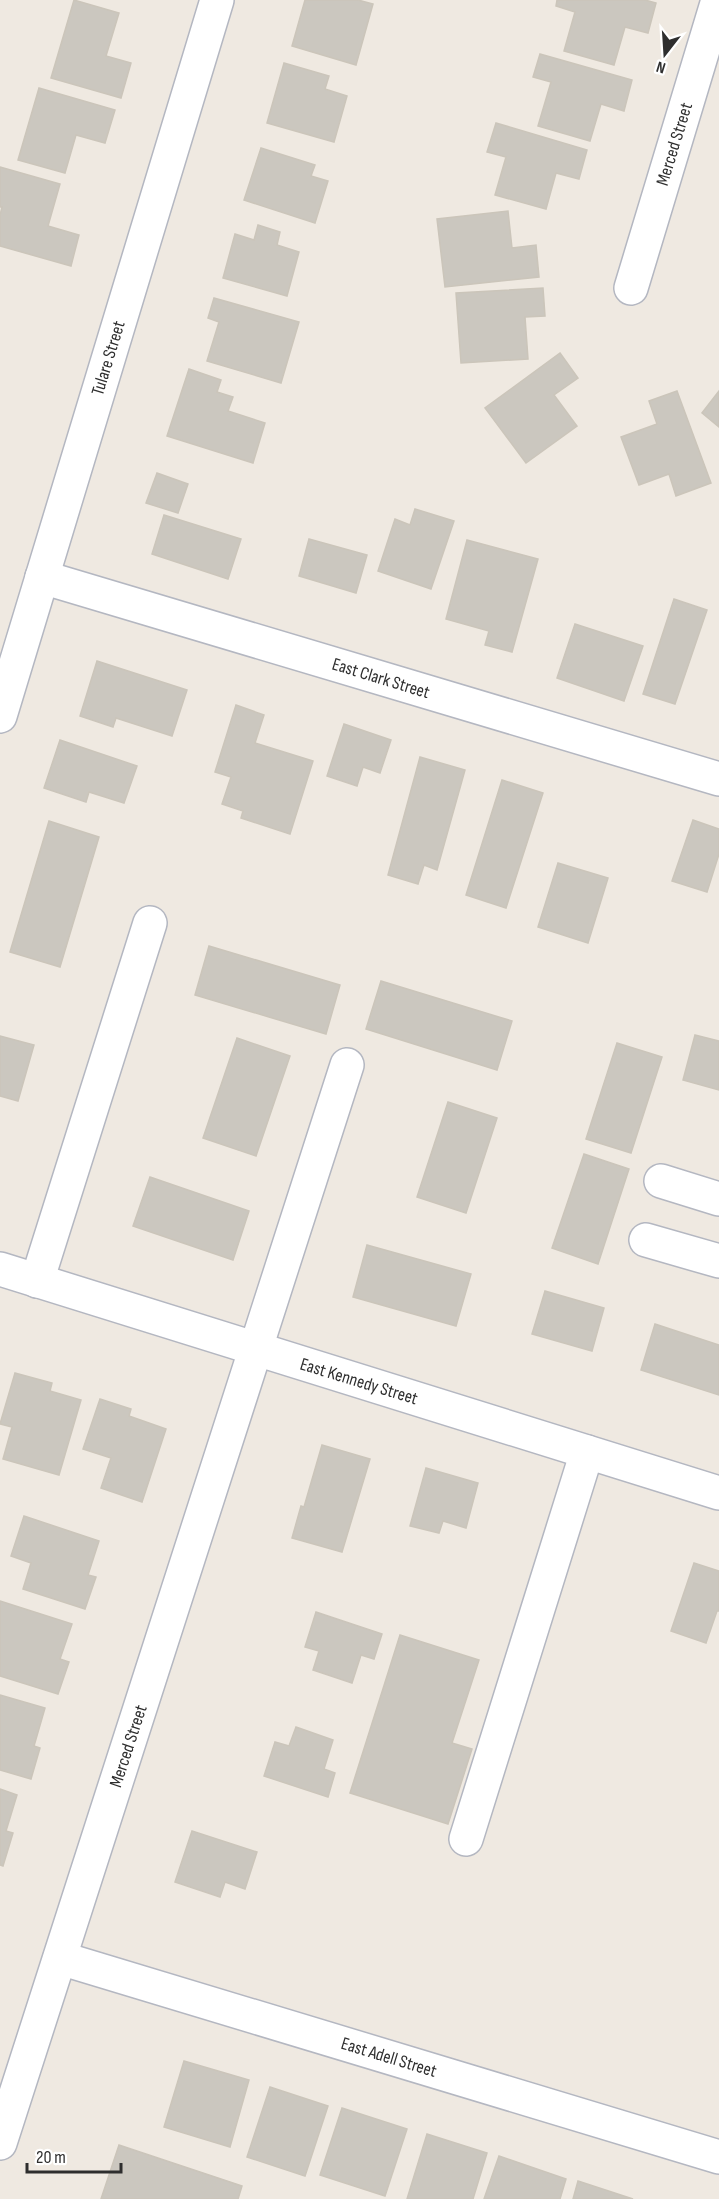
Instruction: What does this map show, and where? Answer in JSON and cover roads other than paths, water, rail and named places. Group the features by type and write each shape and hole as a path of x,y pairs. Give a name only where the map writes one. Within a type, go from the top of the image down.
{"street":[{"name":"Tulare Street","path":"0,716 217,0"},
{"name":"Merced Street","path":"631,288 718,0"},
{"name":"East Clark Street","path":"42,577 719,779"},
{"path":"38,1281 150,923"},
{"name":"Merced Street","path":"0,2144 347,1065"},
{"path":"661,1180 719,1198"},
{"path":"646,1240 719,1261"},
{"name":"East Kennedy Street","path":"0,1269 719,1493"},
{"path":"466,1839 587,1452"},
{"name":"East Adell Street","path":"60,1958 719,2157"}]}
